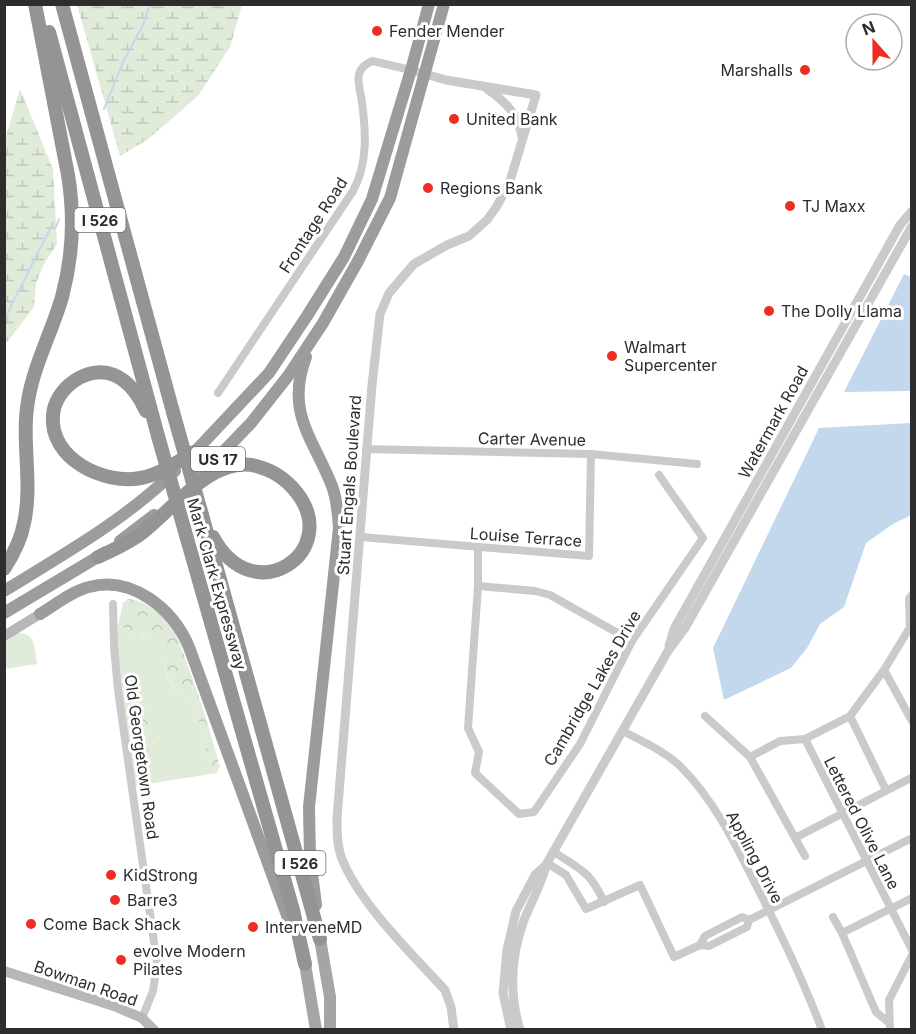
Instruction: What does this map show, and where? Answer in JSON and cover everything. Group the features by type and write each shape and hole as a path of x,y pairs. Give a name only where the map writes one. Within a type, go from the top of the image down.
{"highway":[{"path":"4,569 21,537 26,512 28,398 38,360 62,297 73,234 68,175 35,4"},
{"name":"Mark Clark Expressway","path":"41,4 158,436 293,910 305,964"},
{"name":"Mark Clark Expressway","path":"62,4 320,939"},
{"name":"US 17","path":"4,591 89,539 152,494 268,373 344,257 372,199 429,4"},
{"name":"US 17","path":"4,613 98,557 160,511 209,469 251,423 288,376 358,261 390,198 444,4"},
{"path":"313,337 301,373 297,395 298,405 309,440 333,488 339,528 309,807 310,857 320,939"},
{"path":"158,436 135,392 112,374 94,372 78,378 59,396 53,413 56,434 66,452 87,469 114,479 127,480 152,475 194,452"},
{"path":"98,557 140,535 209,475 226,467 237,465 264,469 291,486 300,496 307,513 309,536 303,550 286,566 264,573 246,571 224,554 202,515"},
{"path":"40,614 88,587 113,583 151,599 177,623 189,647 305,964"}],"main road":[{"path":"4,636 40,614"},
{"path":"320,939 330,997 330,1029"},
{"path":"305,964 316,1029"},
{"name":"Bowman Road","path":"4,971 114,1006 142,1018 154,1029"}],"street":[{"name":"Frontage Road","path":"218,393 361,177 366,132 359,78 363,66 372,61 378,61 411,70"},
{"name":"Stuart Engals Boulevard","path":"411,70 446,80 536,95 510,181 487,220 469,236 447,244 414,264 389,292 380,314 366,449 347,679 337,841 341,858 360,893 445,990 451,1007 454,1029"},
{"path":"483,86 510,107 519,122 523,138"},
{"name":"Watermark Road","path":"668,651 674,629 680,618 895,236 912,211"},
{"name":"Watermark Road","path":"511,1029 503,993 507,950 516,911 535,875 554,852 668,651 685,628 912,226"},
{"name":"Carter Avenue","path":"366,449 591,454 697,464"},
{"name":"Louise Terrace","path":"360,537 589,556 591,454"},
{"name":"Cambridge Lakes Drive","path":"478,547 478,586 468,728 480,752 475,773 519,814 534,812 580,744 632,641 703,538 660,475"},
{"path":"478,586 535,591 550,595 632,641"},
{"path":"750,757 780,741 805,739 850,716 884,670 911,625 909,599 912,595"},
{"name":"Old Georgetown Road","path":"113,604 118,690 157,963 153,991 142,1018"},
{"path":"884,670 909,709 912,721"},
{"path":"705,716 750,757 804,856"},
{"path":"850,716 886,790"},
{"name":"Appling Drive","path":"623,731 679,765 700,787 730,834 811,1000 822,1029"},
{"name":"Lettered Olive Lane","path":"805,739 912,950"},
{"path":"795,838 911,778"},
{"path":"547,863 566,875 586,909 640,885 674,957 700,945 705,936 742,917 749,920 912,838"},
{"path":"554,852 588,874 604,902"},
{"name":"Watermark Road","path":"520,1029 512,976 518,939 547,863"},
{"path":"842,933 912,898"},
{"path":"833,917 876,1012 889,1026"},
{"path":"889,1026 889,1000 912,955"}],"green space":[{"path":"77,4 242,5 230,47 198,96 147,140 120,156"},
{"path":"20,89 53,169 57,244 44,264 36,283 34,307 5,342 5,140"},
{"path":"128,599 141,602 154,609 169,624 175,634 209,730 220,767 217,771 212,770 197,715 171,683 156,643 143,634 136,638 130,637 119,621 123,603"},
{"path":"119,621 130,637 142,635 150,637 160,648 171,684 191,705 197,715 212,770 217,773 135,786 129,745 133,744 136,755 142,763 153,743 132,719 136,725 128,741 119,680 117,632"},
{"path":"17,633 23,633 31,638 35,647 37,664 5,669 5,640"},
{"path":"130,709 146,717 152,732 151,758 149,766 145,769 141,768 142,763 136,755 136,748 128,741 136,725 129,712"}],"water":[{"path":"904,274 911,277 911,391 844,392"},
{"path":"911,423 911,515 893,524 866,543 844,607 820,624 807,648 791,668 724,700 713,648 819,428"}],"waterway":[{"path":"104,109 124,60 143,25 150,4"},
{"path":"4,320 50,229 56,227 59,219"}],"place":[{"name":"Fender Mender","path":"377,31"},
{"name":"Marshalls","path":"805,70"},
{"name":"United Bank","path":"454,119"},
{"name":"Regions Bank","path":"428,188"},
{"name":"TJ Maxx","path":"790,206"},
{"name":"The Dolly Llama","path":"769,311"},
{"name":"Walmart Supercenter","path":"612,356"},
{"name":"KidStrong","path":"111,875"},
{"name":"Barre3","path":"115,900"},
{"name":"Come Back Shack","path":"31,924"},
{"name":"InterveneMD","path":"253,927"},
{"name":"evolve Modern Pilates","path":"121,960"}]}
